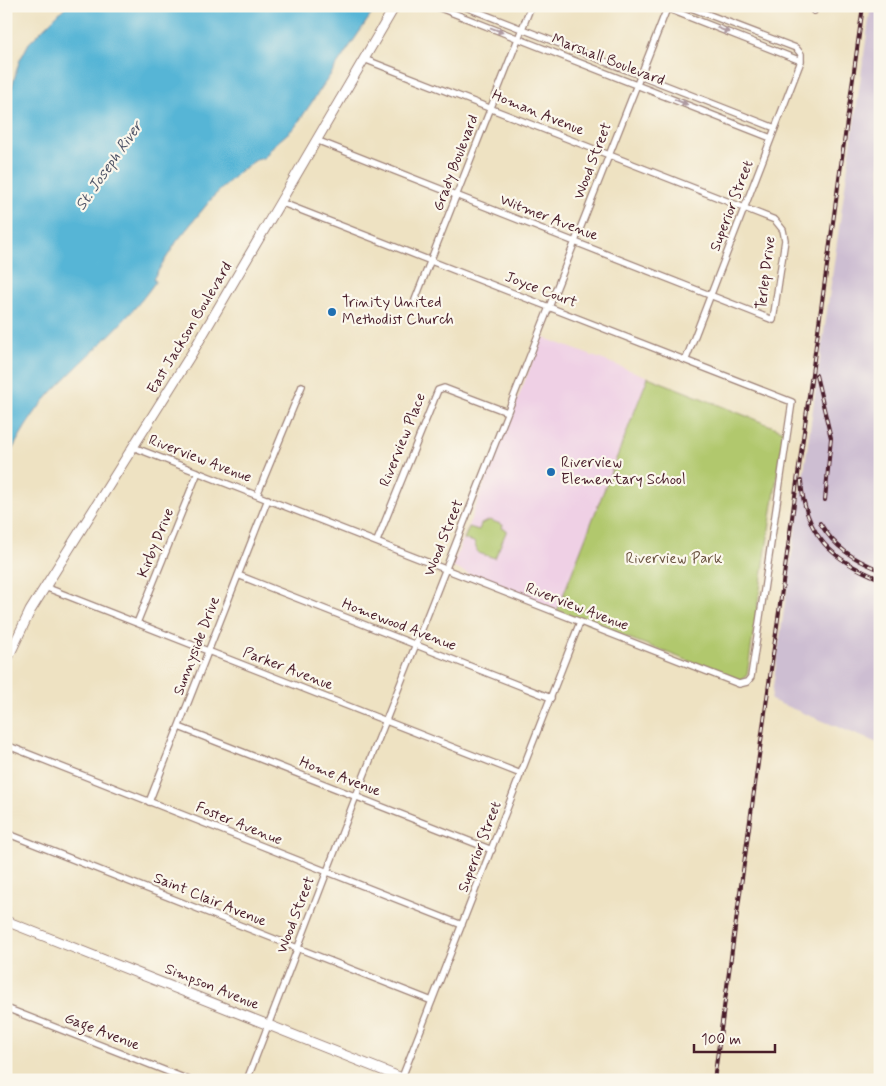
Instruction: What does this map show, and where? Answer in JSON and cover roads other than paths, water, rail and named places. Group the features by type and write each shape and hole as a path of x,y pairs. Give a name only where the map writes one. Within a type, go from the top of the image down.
{"main road":[{"name":"East Jackson Boulevard","path":"7,660 45,587 192,353 394,6"},
{"name":"Simpson Avenue","path":"6,921 404,1079"}],"street":[{"name":"Marshall Boulevard","path":"435,6 771,138"},
{"name":"Marshall Boulevard","path":"463,6 775,128"},
{"name":"Grady Boulevard","path":"415,300 531,6"},
{"path":"665,7 801,61 801,54 796,48 686,6"},
{"name":"Wood Street","path":"247,1080 326,872 575,242 665,7"},
{"name":"Homan Avenue","path":"364,59 775,220 783,230"},
{"name":"Superior Street","path":"686,359 801,61"},
{"name":"Witmer Avenue","path":"316,140 773,320"},
{"name":"Joyce Court","path":"280,202 792,402"},
{"name":"Terlep Drive","path":"773,320 786,240 783,230"},
{"path":"258,495 302,386"},
{"name":"Riverview Place","path":"377,541 438,390 444,388 508,412"},
{"name":"Riverview Avenue","path":"133,446 739,684 747,682 751,677 792,402"},
{"name":"Kirby Drive","path":"137,623 198,472"},
{"name":"Sunnyside Drive","path":"149,802 268,499"},
{"name":"Homewood Avenue","path":"238,576 551,698"},
{"name":"Parker Avenue","path":"45,587 521,774"},
{"name":"Superior Street","path":"404,1079 432,1001 580,622"},
{"name":"Home Avenue","path":"179,727 492,850"},
{"name":"Foster Avenue","path":"6,745 462,925"},
{"name":"Saint Clair Avenue","path":"6,833 432,1001"},
{"name":"Gage Avenue","path":"6,1008 189,1080"}],"water":[{"name":"St. Joseph River","path":"66,6 377,6 295,127 273,146 264,158 256,160 240,171 213,197 177,241 153,279 156,281 144,297 119,326 44,401 26,426 6,461 6,108 19,62 29,43"}],"railway":[{"path":"714,1080 863,6"},
{"path":"816,375 831,438 825,500"},
{"path":"801,481 808,517 824,544 848,563 880,579"},
{"path":"820,523 838,546 861,562 880,570"}],"place":[{"name":"Trinity United Methodist Church","path":"332,312"},
{"name":"Riverview Elementary School","path":"551,472"}],"park label":[{"name":"Riverview Park","path":"674,559"}]}
